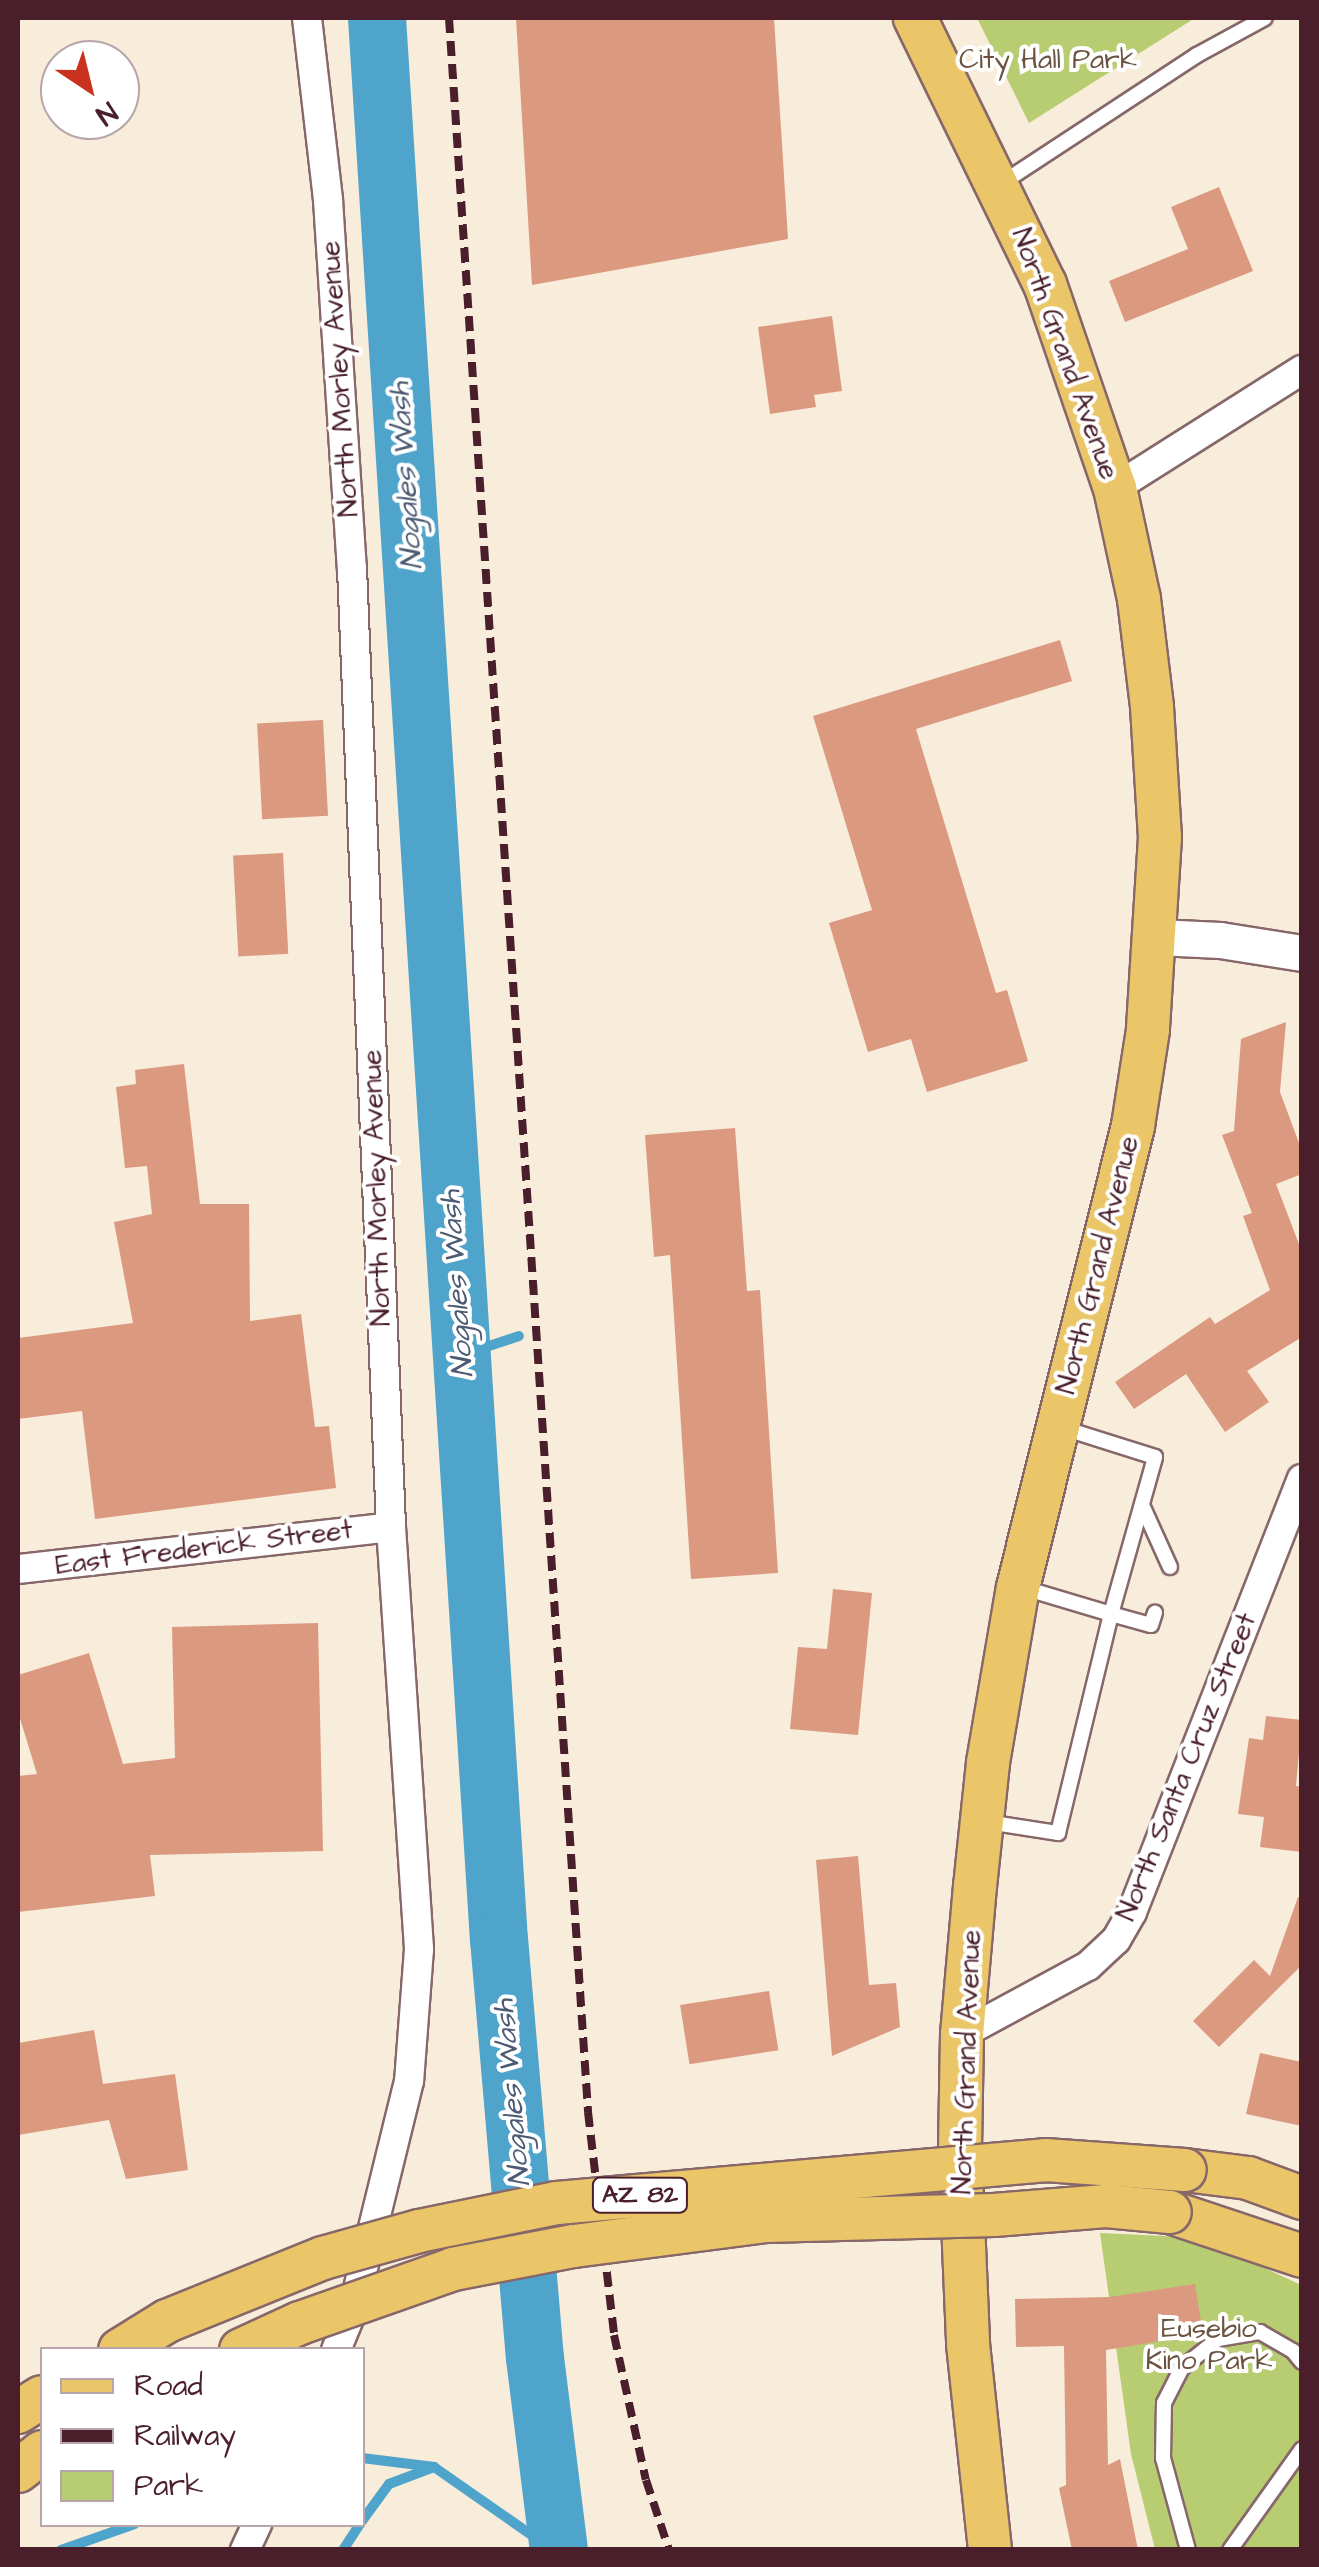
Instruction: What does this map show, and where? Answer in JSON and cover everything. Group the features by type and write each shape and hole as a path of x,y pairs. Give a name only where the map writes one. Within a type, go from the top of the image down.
{"main road":[{"name":"North Grand Avenue","path":"916,18 1045,284 1115,488 1139,599 1152,708 1160,838 1157,937 1132,1126 1018,1587 981,1821 962,2034 963,2266 990,2550"},
{"name":"AZ 82","path":"125,2347 167,2321 323,2258 418,2231 557,2202 1045,2160 1248,2178 1302,2198"},
{"name":"AZ 82","path":"248,2347 300,2323 453,2269 574,2246 766,2220 994,2215 1106,2206 1170,2212 1302,2256"},
{"path":"18,2412 40,2398"},
{"path":"18,2471 40,2454"}],"street":[{"name":"North Morley Avenue","path":"307,18 328,200 352,568 390,1526 419,1950 410,2080 352,2310 337,2347"},
{"path":"1115,488 1302,370"},
{"path":"1157,937 1220,940 1302,953"},
{"name":"North Santa Cruz Street","path":"962,2034 1088,1966 1116,1940 1132,1912 1302,1479"},
{"name":"East Frederick Street","path":"18,1569 390,1526"},
{"path":"246,2550 257,2527"}],"lane":[{"path":"1000,185 1197,55 1265,18"},
{"path":"981,1821 1058,1833 1154,1458 1058,1426"},
{"path":"1142,1504 1170,1566"},
{"path":"1018,1587 1152,1625 1156,1613"},
{"path":"1188,2550 1164,2458 1164,2403 1182,2368 1218,2339 1260,2332 1294,2351 1302,2362"},
{"path":"1230,2550 1302,2449"}],"green space":[{"name":"City Hall Park","path":"977,18 1195,18 1029,123"},
{"name":"Eusebio Kino Park","path":"1100,2233 1165,2236 1226,2250 1301,2285 1301,2549 1155,2549 1131,2454"}],"building":[{"path":"516,18 774,18 788,239 532,285"},
{"path":"1219,187 1253,271 1125,322 1109,281 1188,249 1171,207"},
{"path":"832,316 842,391 814,395 816,407 770,414 758,327"},
{"path":"1060,640 1072,681 916,729 996,993 1007,990 1028,1061 927,1092 911,1039 868,1052 829,923 872,910 813,716"},
{"path":"323,720 328,816 262,819 257,723"},
{"path":"283,853 288,954 238,956 233,856"},
{"path":"1286,1022 1280,1092 1302,1151 1302,1174 1276,1184 1302,1252 1302,1337 1247,1371 1269,1402 1225,1432 1186,1374 1134,1409 1115,1382 1210,1317 1215,1324 1270,1290 1243,1216 1252,1213 1222,1135 1234,1131 1241,1039"},
{"path":"184,1064 200,1204 249,1204 250,1321 301,1314 315,1427 329,1426 336,1488 95,1519 82,1411 18,1419 18,1338 133,1323 114,1222 152,1214 147,1166 125,1168 116,1087 136,1084 135,1070"},
{"path":"735,1128 747,1291 760,1290 778,1573 691,1579 670,1255 654,1257 645,1135"},
{"path":"833,1589 872,1593 858,1735 790,1729 798,1647 827,1649"},
{"path":"318,1623 323,1851 150,1855 155,1896 18,1912 18,1776 37,1774 18,1712 18,1675 89,1653 123,1764 175,1758 172,1627"},
{"path":"1266,1716 1302,1720 1296,1786 1302,1787 1302,1852 1260,1847 1264,1817 1238,1814 1249,1738 1263,1740"},
{"path":"858,1856 869,1985 896,1983 900,2027 832,2056 816,1860"},
{"path":"1298,1897 1302,1897 1302,1965 1219,2047 1193,2021 1254,1960 1270,1976"},
{"path":"769,1991 778,2050 689,2064 680,2005"},
{"path":"94,2030 103,2084 175,2074 188,2170 126,2179 109,2120 18,2135 18,2043"},
{"path":"1260,2053 1302,2062 1302,2126 1246,2114"},
{"path":"1195,2284 1203,2334 1106,2350 1108,2465 1120,2459 1138,2550 1072,2550 1059,2488 1066,2485 1064,2346 1016,2347 1015,2299 1110,2297"}],"waterway":[{"name":"Nogales Wash","path":"377,18 499,1939 535,2358 559,2550"},
{"path":"462,1355 519,1336"},
{"path":"365,2458 434,2467 553,2550"},
{"path":"365,2517 389,2484 434,2467"},
{"path":"61,2550 126,2527"},
{"path":"343,2550 358,2527"}],"railway":[{"path":"449,18 588,2112 614,2335 646,2480 669,2550"}]}
